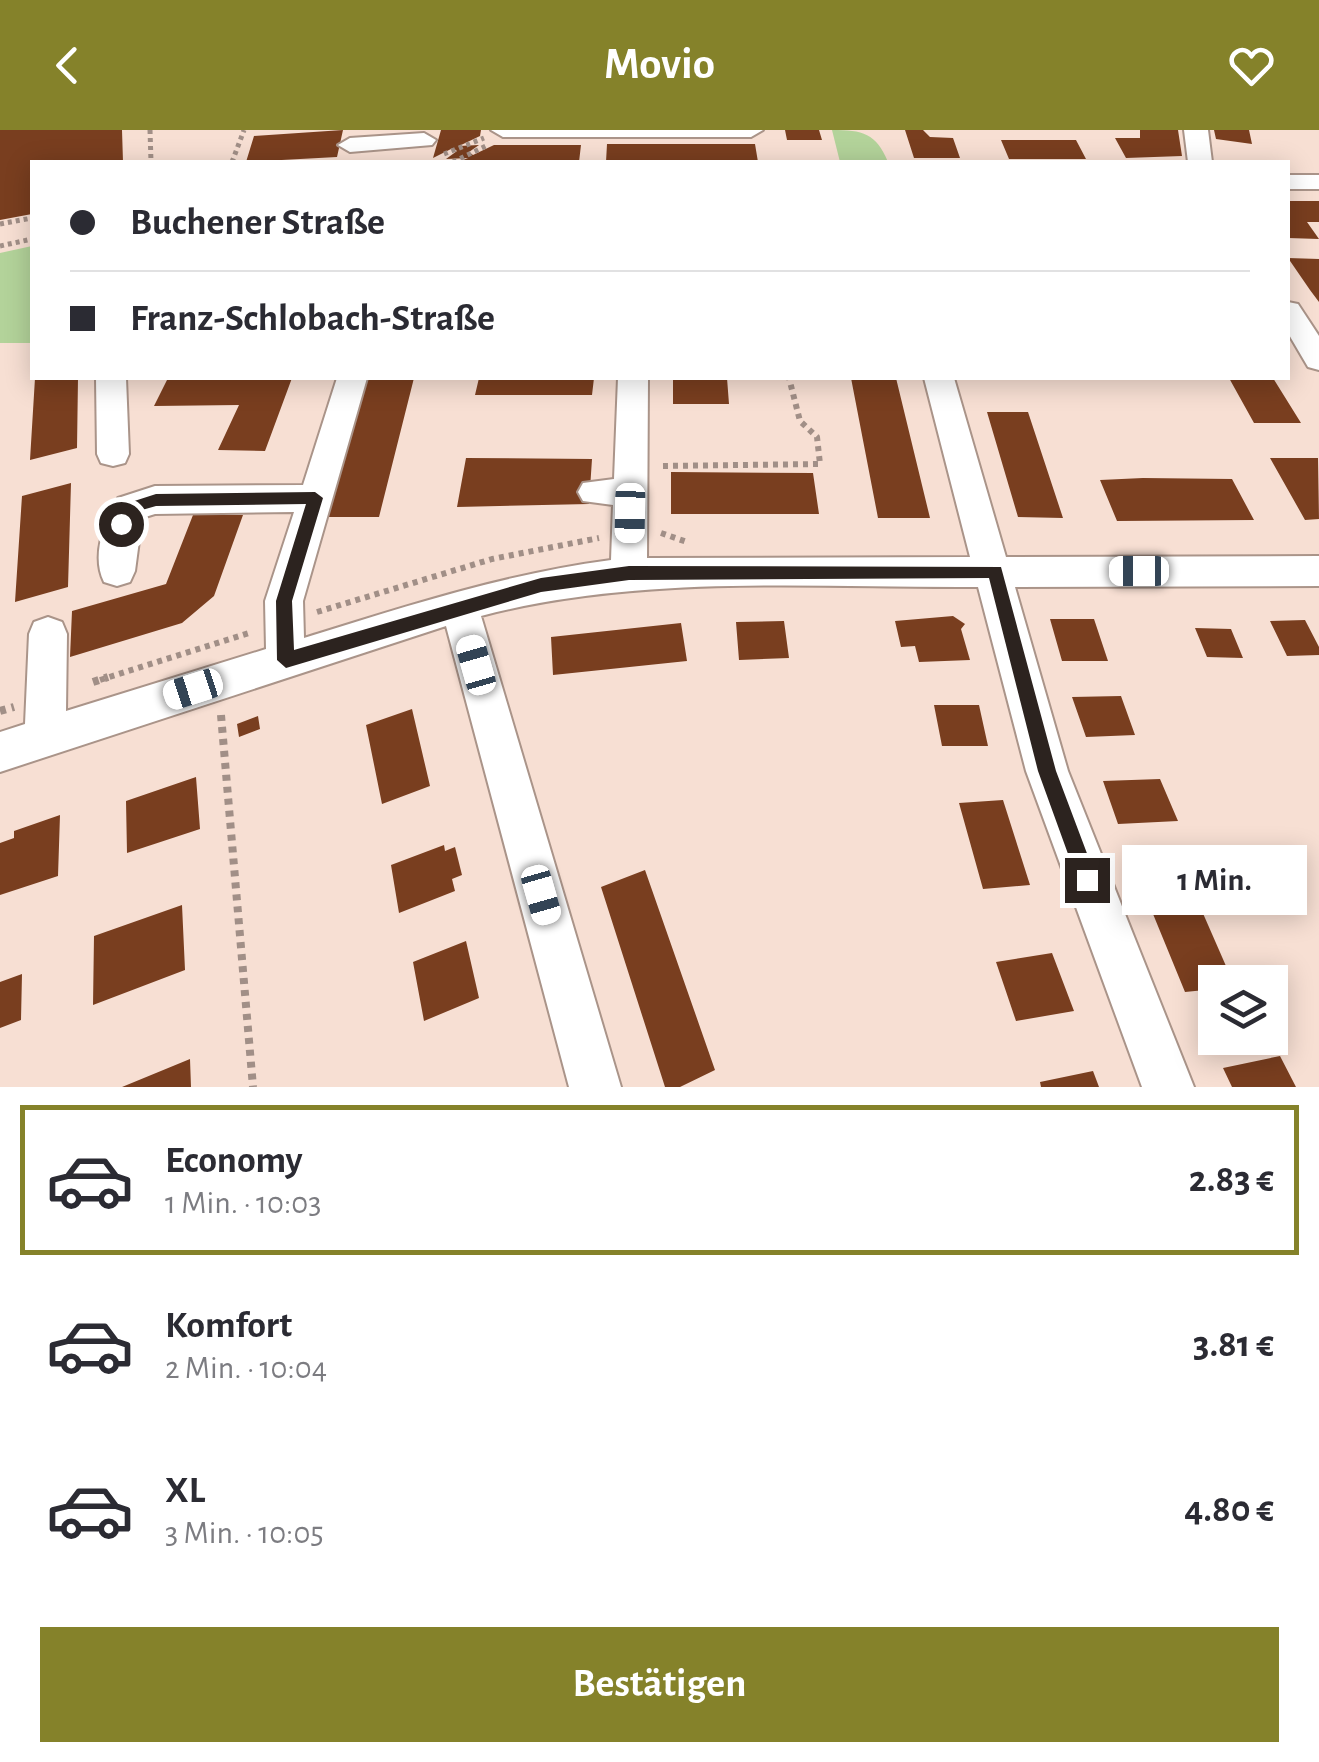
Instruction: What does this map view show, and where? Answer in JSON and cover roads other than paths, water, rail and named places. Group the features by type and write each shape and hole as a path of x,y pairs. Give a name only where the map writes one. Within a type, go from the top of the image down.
{"street":[{"path":"503,131 592,139 751,130"},
{"path":"1196,130 1200,160"},
{"path":"350,145 428,147"},
{"path":"1290,182 1319,182"},
{"path":"1290,315 1319,360"},
{"path":"112,380 114,454"},
{"path":"286,660 284,601 351,380"},
{"path":"598,384 633,380 629,573"},
{"path":"940,380 1047,771 1168,1087"},
{"path":"595,492 631,479"},
{"path":"117,571 121,524 130,508 156,500 315,498"},
{"path":"0,752 459,606 541,585 629,573 1319,571"},
{"path":"459,606 595,1087"},
{"path":"45,738 48,634"}]}
